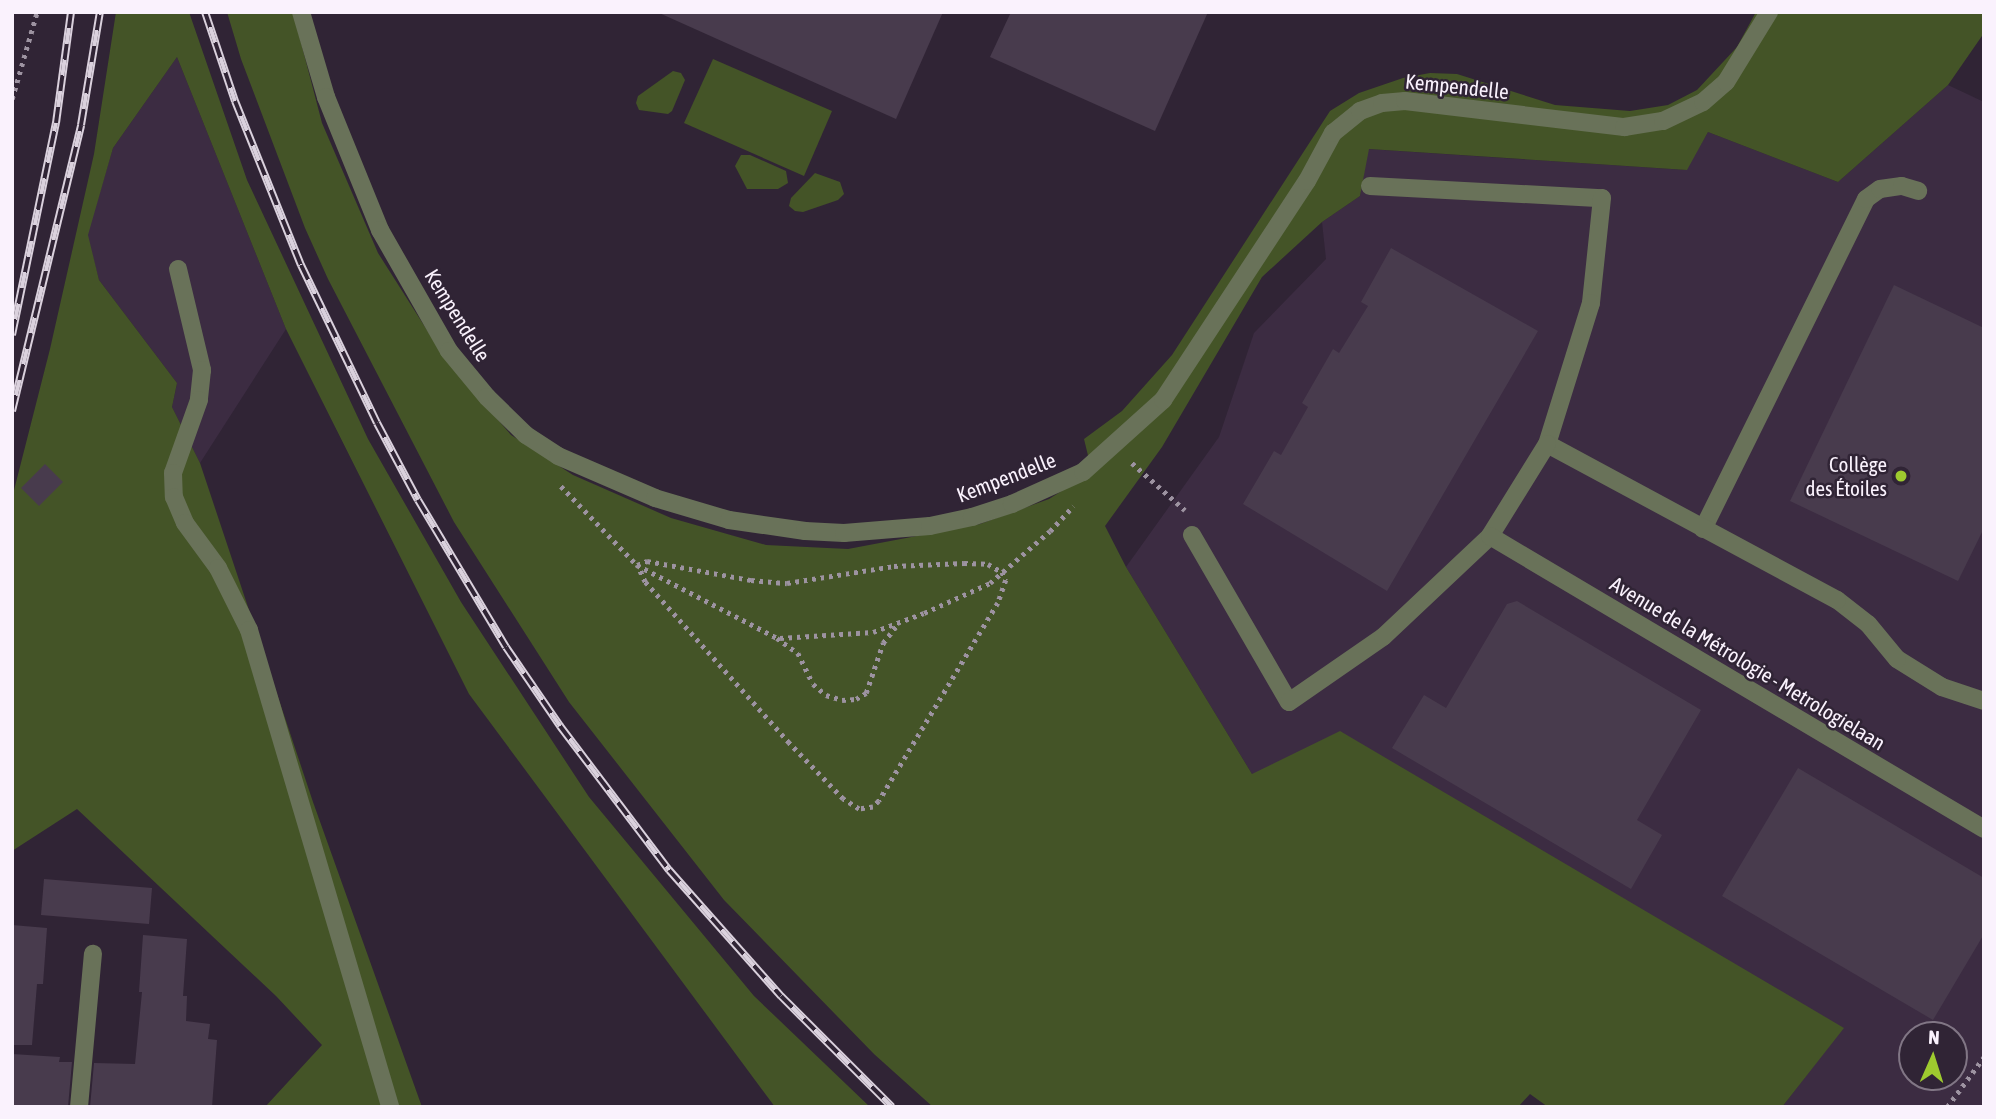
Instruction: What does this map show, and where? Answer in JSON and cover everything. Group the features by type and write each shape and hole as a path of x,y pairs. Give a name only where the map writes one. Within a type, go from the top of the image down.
{"street":[{"name":"Kempendelle","path":"301,12 326,97 380,230 442,338 486,397 526,435 558,456 614,482 717,517 766,527 845,533 930,526 972,517 1012,504 1083,472 1163,400 1307,181 1334,133 1360,111 1382,103 1405,101 1623,127 1663,121 1703,102 1726,82 1769,12"},
{"path":"1192,535 1289,702 1383,637 1490,536 1547,444 1591,303 1602,198 1370,186"},
{"path":"1703,529 1866,199 1880,190 1902,186 1918,191"},
{"path":"178,269 202,370 199,400 173,472 174,497 184,523 218,568 249,630 390,1107"},
{"path":"1547,444 1837,600 1868,624 1897,659 1942,687 1984,701"},
{"name":"Avenue de la Métrologie - Metrologielaan","path":"1490,536 1984,829"},
{"path":"79,1107 93,954"}],"path":[{"path":"12,99 37,12"},
{"path":"1114,445 1141,472 1184,506 1192,535"},
{"path":"558,456 555,468 563,491 637,565 777,638 798,653 813,684 826,695 842,700 856,699 866,693 883,643 898,624"},
{"path":"777,638 865,633 898,624 990,583 1072,509 1086,486 1083,472"},
{"path":"637,565 647,561 751,580 787,583 933,563 988,565 1002,572"},
{"path":"637,565 645,582 789,743 852,806 866,810 878,801 998,603 1005,588 1002,572"},
{"path":"1947,1107 1984,1057"}],"shaded area":[{"path":"177,57 286,329 200,463 172,407 177,383 99,280 87,235 113,148"},
{"path":"1948,85 1984,102 1984,1107 1782,1107 1843,1028 1252,774 1126,567 1219,437 1254,333 1326,259 1322,222 1360,196 1368,149 1686,170 1708,132 1838,182"}],"green space":[{"path":"116,12 189,12 247,180 368,439 461,602 589,797 754,996 870,1107 775,1107 469,694 286,329 177,57 113,148 88,235 99,280 177,383 172,407 200,463 313,802 422,1107 265,1107 322,1045 276,996 77,809 12,851 12,498 50,349 94,154"},
{"path":"227,12 293,12 322,123 378,253 446,360 511,435 573,475 671,518 766,545 848,549 980,524 1049,499 1092,472 1084,439 1122,411 1172,355 1330,111 1359,93 1403,78 1430,73 1457,74 1555,105 1630,111 1668,105 1697,90 1737,47 1756,12 1984,12 1984,33 1948,85 1838,182 1708,132 1687,170 1369,149 1360,196 1322,222 1262,277 1162,447 1105,526 1126,567 1252,774 1340,731 1844,1028 1782,1107 1548,1107 1530,1094 1518,1107 933,1107 874,1054 724,900 569,702 454,522 328,279 305,228 241,59"},
{"path":"713,59 832,111 804,176 684,123"},
{"path":"673,71 681,73 685,80 672,111 668,114 639,110 636,103 638,96"},
{"path":"741,155 750,155 786,171 788,183 778,189 747,189 735,166"},
{"path":"815,173 840,182 844,194 838,200 803,212 795,211 789,206 791,198"}],"building":[{"path":"657,12 943,12 896,119"},
{"path":"1011,12 1208,12 1155,131 990,57"},
{"path":"1391,248 1538,331 1387,591 1243,504 1274,451 1281,455 1308,407 1302,403 1333,349 1339,353 1368,306 1361,302"},
{"path":"1894,285 1984,328 1984,528 1958,581 1790,501"},
{"path":"45,464 63,482 39,506 21,488"},
{"path":"1517,601 1701,710 1637,820 1662,835 1631,889 1392,748 1424,695 1446,708 1507,604"},
{"path":"1798,768 1984,878 1984,934 1933,1020 1722,896"},
{"path":"44,879 152,888 149,924 41,915"},
{"path":"12,925 47,928 43,984 37,984 32,1045 12,1045"},
{"path":"143,935 187,939 183,996 187,996 186,1021 210,1024 208,1039 217,1040 212,1107 90,1107 94,1063 135,1064 142,992 139,992"},
{"path":"12,1054 60,1057 59,1062 72,1062 68,1107 12,1107"}],"railway":[{"path":"12,335 56,123 71,12"},
{"path":"12,411 81,125 100,12"},
{"path":"205,12 235,101 301,265 377,423 418,500 506,647 560,726 669,870 781,996 892,1107"}],"place":[{"name":"Collège des Étoiles","path":"1901,476"}]}
